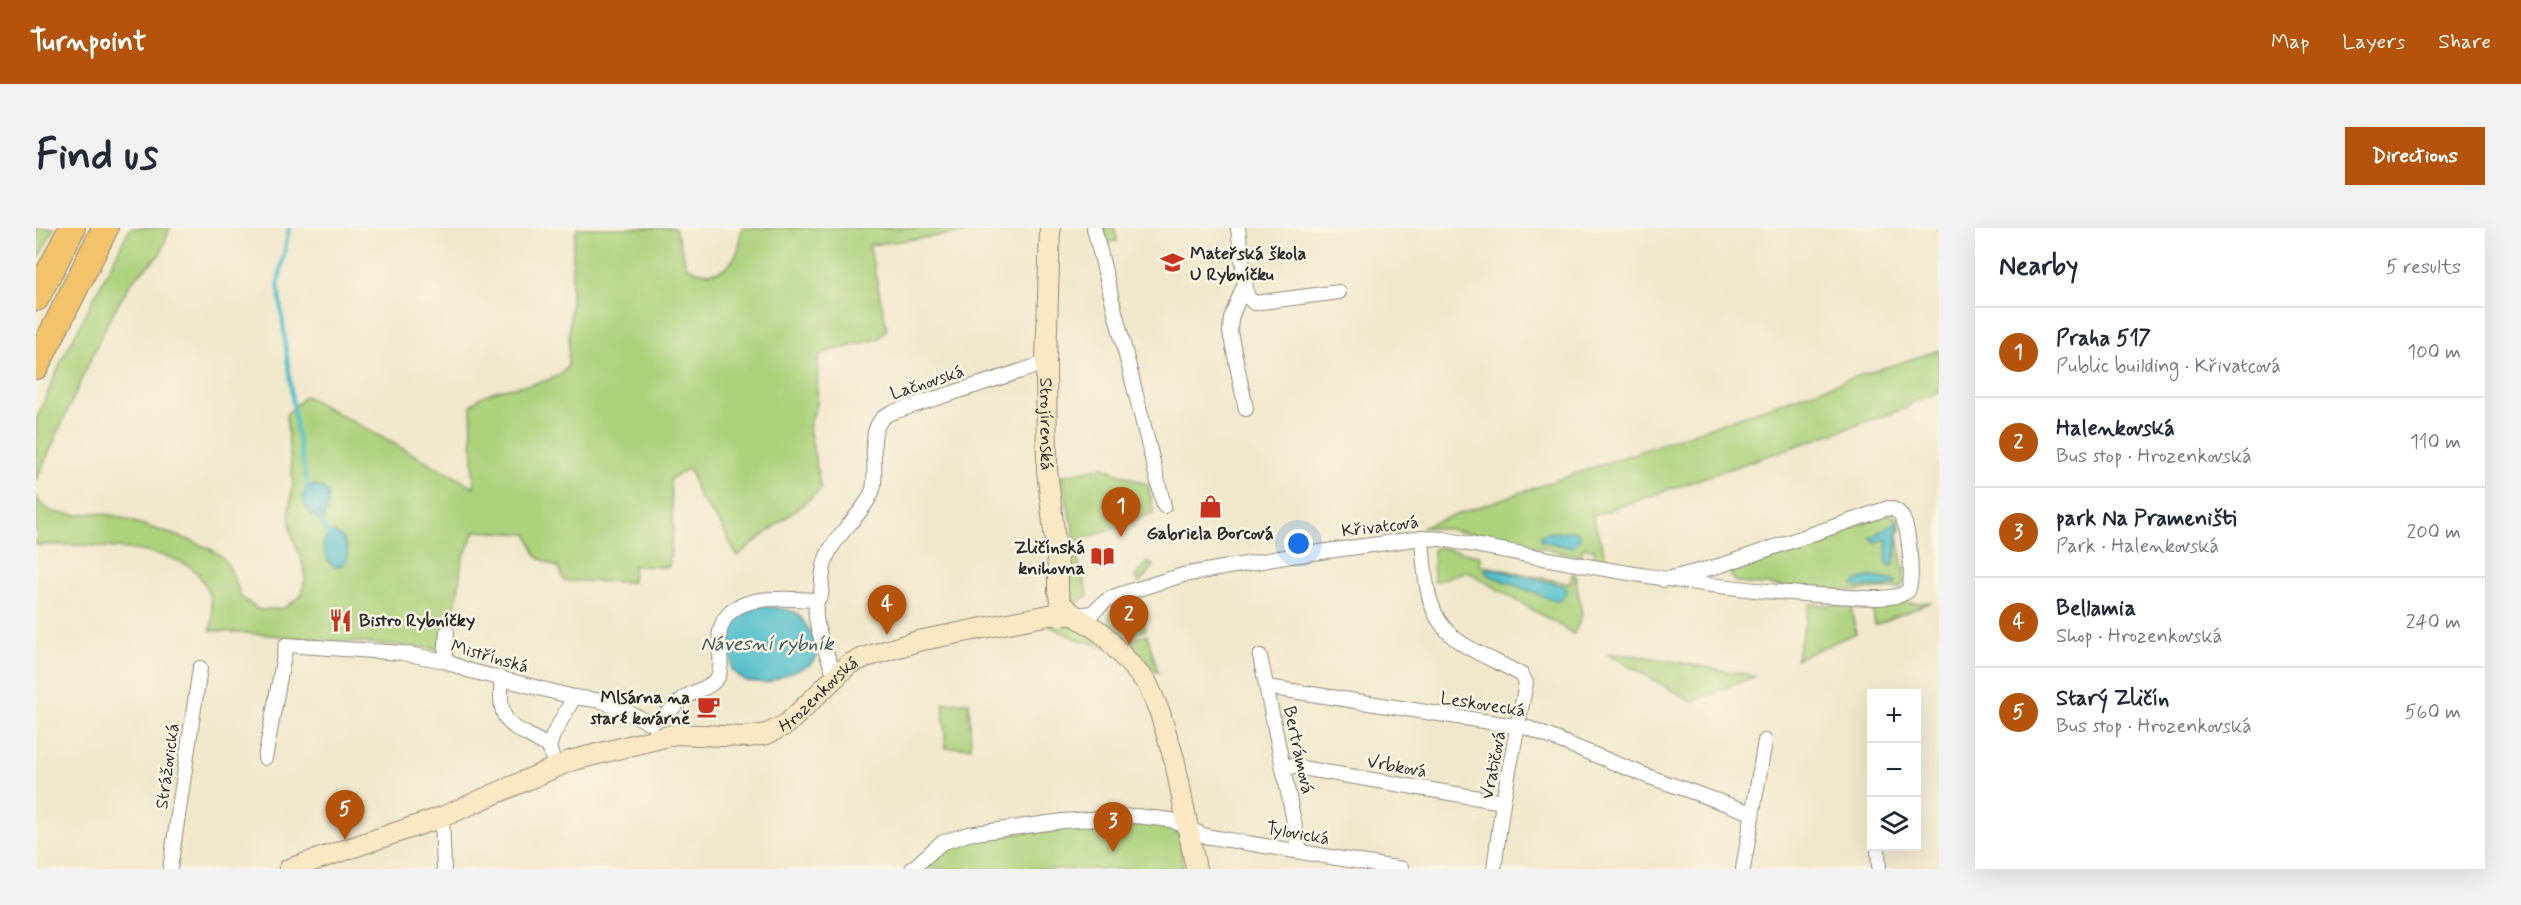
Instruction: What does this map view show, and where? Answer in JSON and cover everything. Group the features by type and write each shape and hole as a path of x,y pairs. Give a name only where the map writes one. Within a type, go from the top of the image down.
{"highway":[{"path":"36,298 72,228"},
{"path":"36,366 105,228"}],"street":[{"name":"Strojírenská","path":"1050,228 1046,363 1047,470 1058,567 1058,591 1061,604 1074,615"},
{"path":"1094,228 1164,506"},
{"path":"1238,228 1247,296 1256,304 1340,292"},
{"path":"1245,285 1231,318 1230,332 1246,409"},
{"name":"Lačnovská","path":"835,676 815,617 816,600 821,595 829,551 872,491 875,469 874,431 880,418 1046,363"},
{"name":"Křivatcová","path":"1074,615 1092,613 1106,601 1118,595 1183,575 1291,556 1422,538 1443,538 1663,580 1724,588 1881,597 1904,594 1910,587 1905,522 1897,511 1888,508 1722,565 1663,580"},
{"name":"Vratičová","path":"1422,538 1427,586 1432,606 1441,624 1455,639 1523,676 1526,686 1503,802 1494,869"},
{"path":"1722,565 1724,588"},
{"path":"652,731 685,697 714,682 719,675 720,631 724,622 738,608 766,598 816,600"},
{"name":"Hrozenkovská","path":"289,869 327,863 505,791 555,766 652,731 747,737 767,734 786,724 849,664 866,657 918,641 1048,615 1074,615"},
{"path":"1074,615 1102,633 1114,644 1139,671 1154,695 1172,751 1196,869"},
{"path":"445,661 447,632"},
{"name":"Mistřínská","path":"265,758 286,645 402,653 445,661 466,670 574,697 602,701 652,731"},
{"name":"Bertrámová","path":"1260,656 1300,851"},
{"name":"Strážovická","path":"170,869 200,668"},
{"path":"502,678 500,709 510,726 549,747"},
{"name":"Leskovecká","path":"1267,687 1528,728 1647,776 1752,813"},
{"path":"555,766 549,747 574,697"},
{"path":"1743,869 1765,741"},
{"name":"Vrbková","path":"1284,765 1503,802"},
{"name":"Tylovická","path":"912,869 945,841 997,829 1136,816 1171,820 1205,836 1402,869"},
{"path":"442,817 444,869"},
{"path":"1878,851 1879,869"}],"green space":[{"path":"36,228 54,228 36,263"},
{"path":"130,228 170,228 161,253 132,281 108,321 36,481 36,420 61,362"},
{"path":"577,228 675,228 687,267 710,273 727,267 733,260 740,240 741,228 1002,228 869,245 887,329 878,339 823,353 818,359 817,404 809,427 821,490 737,556 721,525 699,497 689,468 670,479 673,530 669,567 633,566 632,582 564,581 559,568 537,557 527,534 475,531 462,560 450,650 210,630 213,614 207,590 197,573 181,562 142,551 119,548 36,545 36,495 39,502 52,512 77,515 97,513 116,516 192,541 214,551 222,557 231,570 241,597 259,610 284,608 302,595 305,579 303,565 291,532 289,514 293,483 286,415 305,396 474,487 471,405 494,391 548,380 559,375 568,366 573,247","holes":["343,538 348,550 332,566"]},
{"path":"1102,228 1115,228 1117,241 1105,242"},
{"path":"1939,350 1939,393 1910,403 1907,408 1592,516 1607,561 1593,559 1595,549 1583,548 1581,556 1447,529 1421,527 1846,380"},
{"path":"1103,467 1148,485 1154,513 1130,521 1130,524 1076,541 1061,476"},
{"path":"1887,513 1898,519 1901,531 1898,532 1902,567 1905,567 1903,584 1899,588 1852,591 1737,583 1731,576 1734,566 1739,562 1742,565 1879,518 1880,514"},
{"path":"1438,547 1481,556 1480,565 1567,583 1571,582 1572,574 1575,574 1582,615 1574,634 1467,571 1434,582 1433,550"},
{"path":"1077,557 1088,595 1076,604 1070,596 1067,562 1069,558"},
{"path":"1149,562 1154,566 1139,583 1136,575"},
{"path":"1138,598 1146,630 1129,635 1122,602"},
{"path":"1119,601 1125,636 1122,639 1112,629 1108,616"},
{"path":"1931,602 1875,625 1873,612 1877,605"},
{"path":"1810,604 1851,606 1856,633 1796,659"},
{"path":"1048,621 1075,626 1108,647 1079,640 1051,627"},
{"path":"1147,635 1158,672 1155,672 1133,645 1132,638"},
{"path":"1607,653 1648,657 1755,676 1692,702"},
{"path":"969,702 971,747 946,748 943,703"},
{"path":"1126,820 1168,824 1168,828 1177,831 1180,838 1183,869 923,869 947,847 970,839"}],"water":[{"path":"314,485 325,490 328,500 327,510 321,521 307,509 303,498 307,489"},
{"path":"1895,522 1898,523 1897,549 1893,566 1886,564 1888,539 1876,542 1871,538"},
{"path":"1572,531 1579,533 1580,539 1572,548 1541,541 1541,536 1545,533"},
{"path":"335,533 347,547 344,564 336,567 329,563 323,545 328,534"},
{"path":"1488,568 1565,586 1567,592 1561,600 1555,601 1491,576 1484,570"},
{"path":"1872,577 1896,581 1896,584 1884,587 1855,587 1853,585 1862,578"},
{"name":"Návesní rybník","path":"754,605 782,608 798,614 820,653 810,665 766,683 745,681 732,670 730,628 737,614"}],"waterway":[{"path":"289,228 278,284 295,421 308,490"},
{"path":"320,519 328,534"}],"place":[{"name":"Mateřská škola U Rybníčku","path":"1172,263"},
{"name":"Gabriela Borcová","path":"1210,507"},
{"name":"Praha 517","path":"1121,537"},
{"name":"Zličínská knihovna","path":"1103,557"},
{"name":"Bistro Rybníčky","path":"341,620"},
{"name":"Bellamia","path":"887,635"},
{"name":"Halenkovská","path":"1129,645"},
{"name":"Mlsárna na staré kovárně","path":"708,707"},
{"name":"Starý Zličín","path":"345,840"},
{"name":"park Na Prameništi","path":"1113,852"}]}
